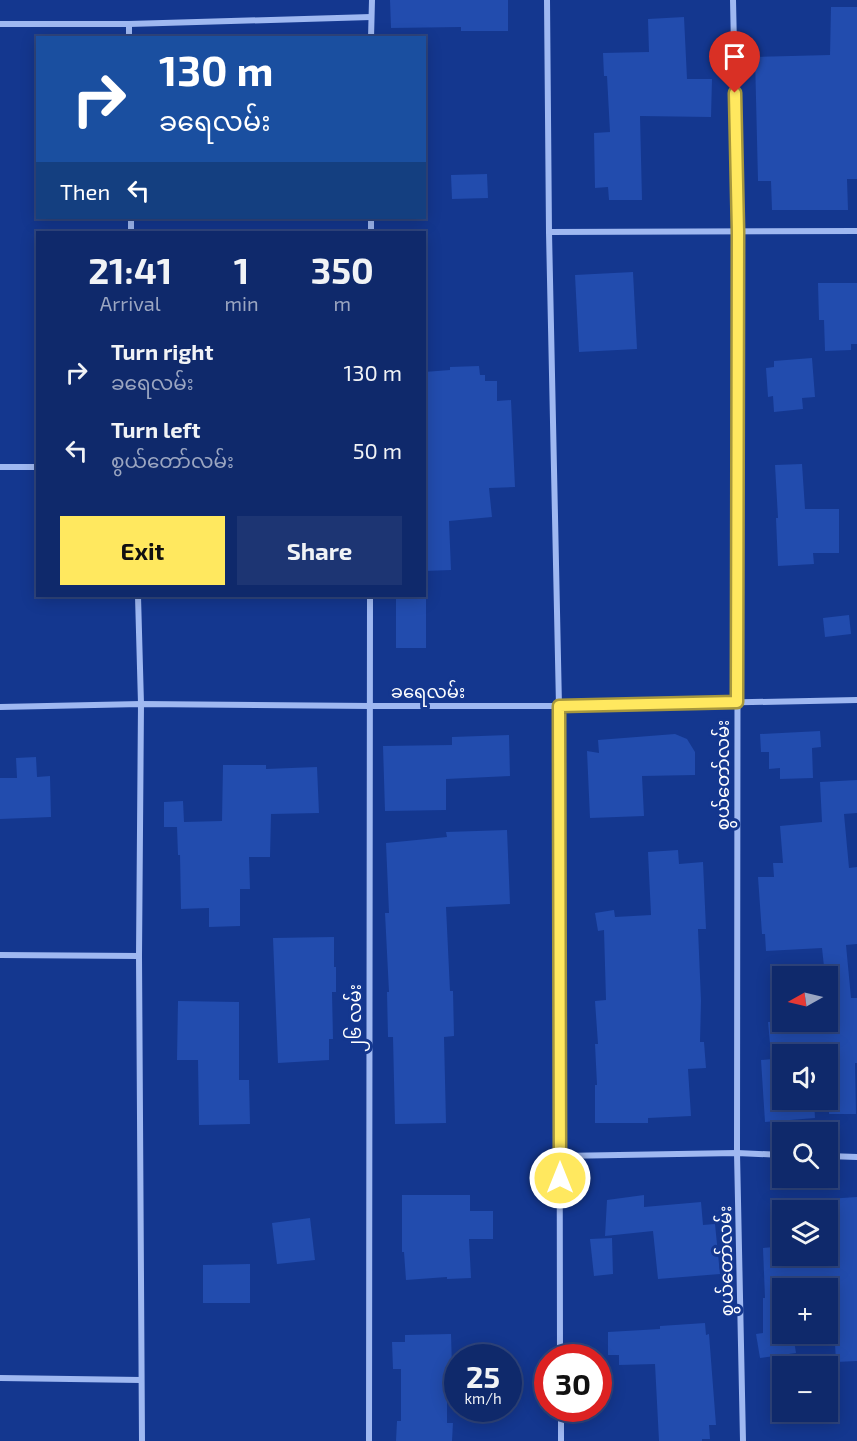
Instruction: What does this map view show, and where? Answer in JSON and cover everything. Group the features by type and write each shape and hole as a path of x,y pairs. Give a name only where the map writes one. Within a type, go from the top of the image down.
{"street":[{"path":"371,36 372,0"},
{"path":"547,0 549,232 559,706 560,1344"},
{"name":"စွယ်တော်လမ်း","path":"734,0 738,232 737,1153 743,1441"},
{"path":"0,24 129,24 371,17"},
{"path":"129,24 129,36"},
{"path":"549,232 857,231"},
{"path":"0,466 36,467"},
{"path":"138,597 141,704 139,956 142,1441"},
{"name":"၂၆ လမ်း","path":"369,1441 370,597"},
{"name":"ခရေလမ်း","path":"0,707 141,704 559,706 857,700"},
{"path":"0,955 139,956"},
{"path":"560,1156 772,1155"},
{"path":"838,1156 857,1157"},
{"path":"0,1378 141,1380"},
{"path":"561,1422 561,1441"}],"building":[{"path":"390,0 508,0 508,31 461,31 461,27 391,28"},
{"path":"831,7 857,7 857,179 847,179 848,210 772,210 771,181 758,181 755,57 830,55"},
{"path":"684,17 687,79 712,79 711,117 640,116 642,200 609,200 608,187 595,188 594,133 610,132 607,76 604,76 603,53 649,52 648,19"},
{"path":"487,174 488,198 452,199 451,175"},
{"path":"633,272 637,349 579,352 575,275"},
{"path":"818,283 857,283 857,344 851,344 851,350 825,351 824,320 819,320"},
{"path":"812,358 815,397 802,398 803,409 774,412 773,396 768,397 766,368 774,367 774,361"},
{"path":"479,366 480,375 485,375 485,381 497,381 497,401 511,400 515,487 489,488 492,517 449,521 451,570 426,571 426,372 450,370 450,367"},
{"path":"802,464 805,509 839,509 839,553 813,553 814,564 778,566 775,465"},
{"path":"396,597 426,597 426,648 396,648"},
{"path":"849,615 851,634 825,637 823,618"},
{"path":"820,731 821,747 812,748 813,778 780,779 780,768 769,769 769,752 761,752 760,734"},
{"path":"675,734 687,739 695,752 695,775 642,776 644,816 590,818 587,751 599,753 598,740"},
{"path":"509,735 510,776 446,779 446,810 385,811 383,746 452,745 452,737"},
{"path":"36,757 37,777 50,776 51,817 0,819 0,778 17,778 16,758"},
{"path":"223,765 266,765 266,769 317,767 319,813 271,814 270,857 249,857 250,889 240,889 240,926 209,927 209,908 181,909 177,827 164,827 164,802 183,801 184,822 222,821"},
{"path":"857,780 857,813 844,814 849,868 857,867 857,944 846,945 851,998 857,998 856,1114 829,1114 829,1110 838,1110 838,1044 772,1044 771,1054 768,1022 772,1022 772,1032 838,1032 838,966 824,966 822,948 766,951 765,934 762,934 758,877 774,877 773,863 783,863 780,826 822,822 820,782"},
{"path":"507,830 510,904 446,907 454,1036 444,1037 446,1123 395,1124 393,1037 388,1037 387,992 389,992 385,913 389,913 386,843 447,837 446,832"},
{"path":"678,850 679,864 703,862 706,929 698,929 700,1042 704,1042 706,1068 688,1069 691,1116 648,1118 648,1123 595,1123 595,1085 597,1085 595,1044 598,1044 595,1001 606,1000 604,930 598,931 595,913 614,910 615,917 651,915 648,852"},
{"path":"334,937 336,992 332,992 333,1039 329,1039 329,1060 278,1063 273,938"},
{"path":"178,1001 239,1002 239,1080 249,1080 250,1124 199,1125 198,1060 177,1060"},
{"path":"772,1059 772,1110 815,1110 815,1118 765,1122 761,1060"},
{"path":"402,1195 470,1195 470,1211 493,1211 493,1239 469,1239 471,1278 406,1280 404,1252 402,1252"},
{"path":"644,1195 644,1207 701,1202 703,1225 715,1224 720,1274 658,1279 653,1231 605,1236 607,1200"},
{"path":"857,1197 857,1361 838,1362 838,1356 836,1356 835,1344 838,1344 838,1278 772,1278 772,1344 795,1344 796,1353 760,1358 756,1334 763,1333 763,1298 765,1298 763,1248 772,1247 772,1266 838,1266 838,1200 827,1199"},
{"path":"310,1218 315,1260 277,1264 272,1223"},
{"path":"612,1238 613,1274 594,1276 590,1239"},
{"path":"250,1264 250,1303 203,1303 203,1265"},
{"path":"705,1323 706,1335 709,1334 716,1425 709,1425 710,1439 659,1441 655,1364 619,1365 619,1355 612,1355 612,1344 608,1344 608,1332 660,1329 660,1326"},
{"path":"451,1334 451,1344 444,1344 444,1422 453,1423 452,1441 396,1441 397,1421 401,1421 401,1369 393,1369 392,1342 405,1342 405,1335"}],"route":[{"path":"560,1178 559,706 737,702 738,232 735,93"}]}
